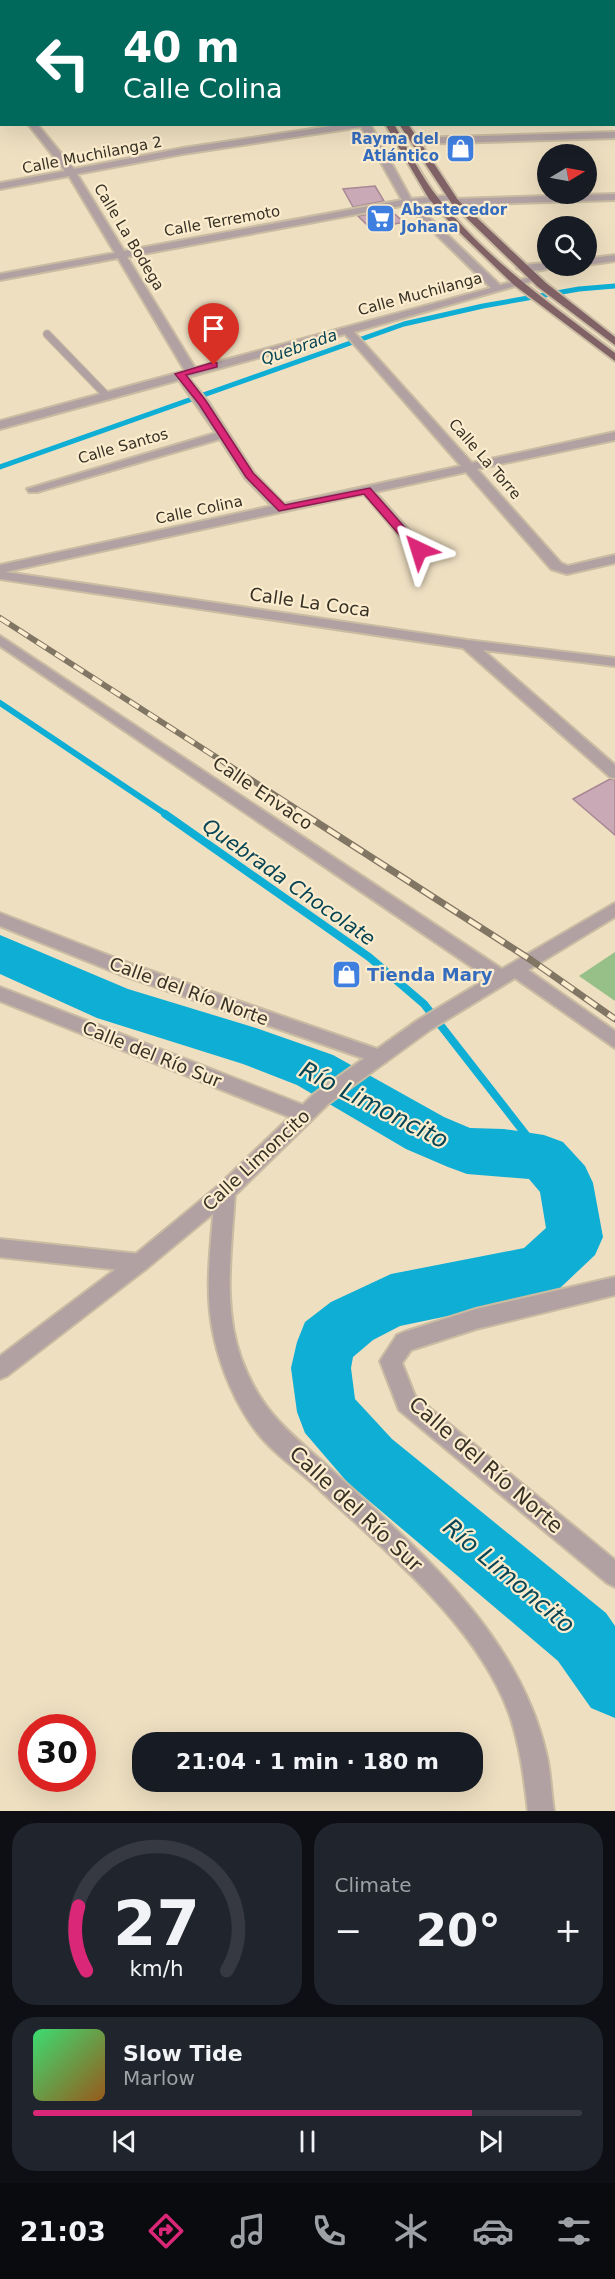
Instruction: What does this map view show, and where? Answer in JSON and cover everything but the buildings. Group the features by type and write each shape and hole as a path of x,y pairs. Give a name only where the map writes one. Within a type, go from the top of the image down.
{"highway":[{"path":"389,126 434,199 518,283 615,358"},
{"path":"404,126 453,200 522,268 559,300 615,342"}],"street":[{"name":"Calle La Bodega","path":"34,126 72,173 123,254 186,373 190,386 249,474 282,509"},
{"name":"Calle Muchilanga 2","path":"0,186 183,151 358,126"},
{"path":"366,126 408,202 497,288"},
{"path":"414,141 615,135"},
{"name":"Calle Terremoto","path":"0,277 408,202 434,199 615,197"},
{"path":"597,260 615,258"},
{"path":"522,268 537,267"},
{"name":"Calle Muchilanga","path":"0,424 186,373 349,332 497,288 518,283 538,282"},
{"name":"Calle La Torre","path":"349,332 556,566 567,570 615,560"},
{"name":"Calle Santos","path":"33,489 223,435"},
{"name":"Calle Colina","path":"0,569 615,436"},
{"path":"367,490 419,550"},
{"name":"Calle La Coca","path":"0,575 467,644 615,662"},
{"name":"Calle Envaco","path":"0,640 615,1041"},
{"path":"467,644 615,773"},
{"name":"Calle Limoncito","path":"0,1369 139,1263 225,1192 321,1099 424,1025 615,909"},
{"name":"Calle del Río Norte","path":"0,919 372,1063"},
{"name":"Calle del Río Sur","path":"0,994 304,1114"},
{"name":"Calle del Río Sur","path":"225,1192 220,1302 224,1337 239,1379 265,1425 435,1583 492,1652 520,1705 540,1780 541,1811"},
{"path":"0,1248 139,1263"},
{"name":"Calle del Río Norte","path":"615,1286 476,1319 404,1342 391,1361 407,1403 615,1575"}],"lane":[{"path":"47,334 106,395"}],"green space":[{"path":"615,952 615,1001 579,976"}],"waterway":[{"name":"Quebrada","path":"0,467 404,324 483,306 579,289 615,286"},
{"name":"Quebrada Chocolate","path":"0,703 167,815"},
{"name":"Quebrada Chocolate","path":"165,814 369,957 424,1004 544,1158"},
{"name":"Río Limoncito","path":"0,953 114,1004 256,1048 315,1070 425,1133 467,1151 504,1152 544,1158 566,1183 575,1237 539,1271 391,1301 352,1321 326,1342 321,1368 327,1412 370,1461 582,1637 615,1684"}],"railway":[{"path":"0,618 306,815"},
{"path":"304,814 531,960 615,1019"}],"place":[{"name":"Rayma del Atlántico","path":"460,148"},
{"name":"Abastecedor Johana","path":"380,219"},
{"name":"Tienda Mary","path":"346,974"}],"route":[{"path":"214,365 180,374 203,403 249,474 282,509 367,490 419,550"}]}
